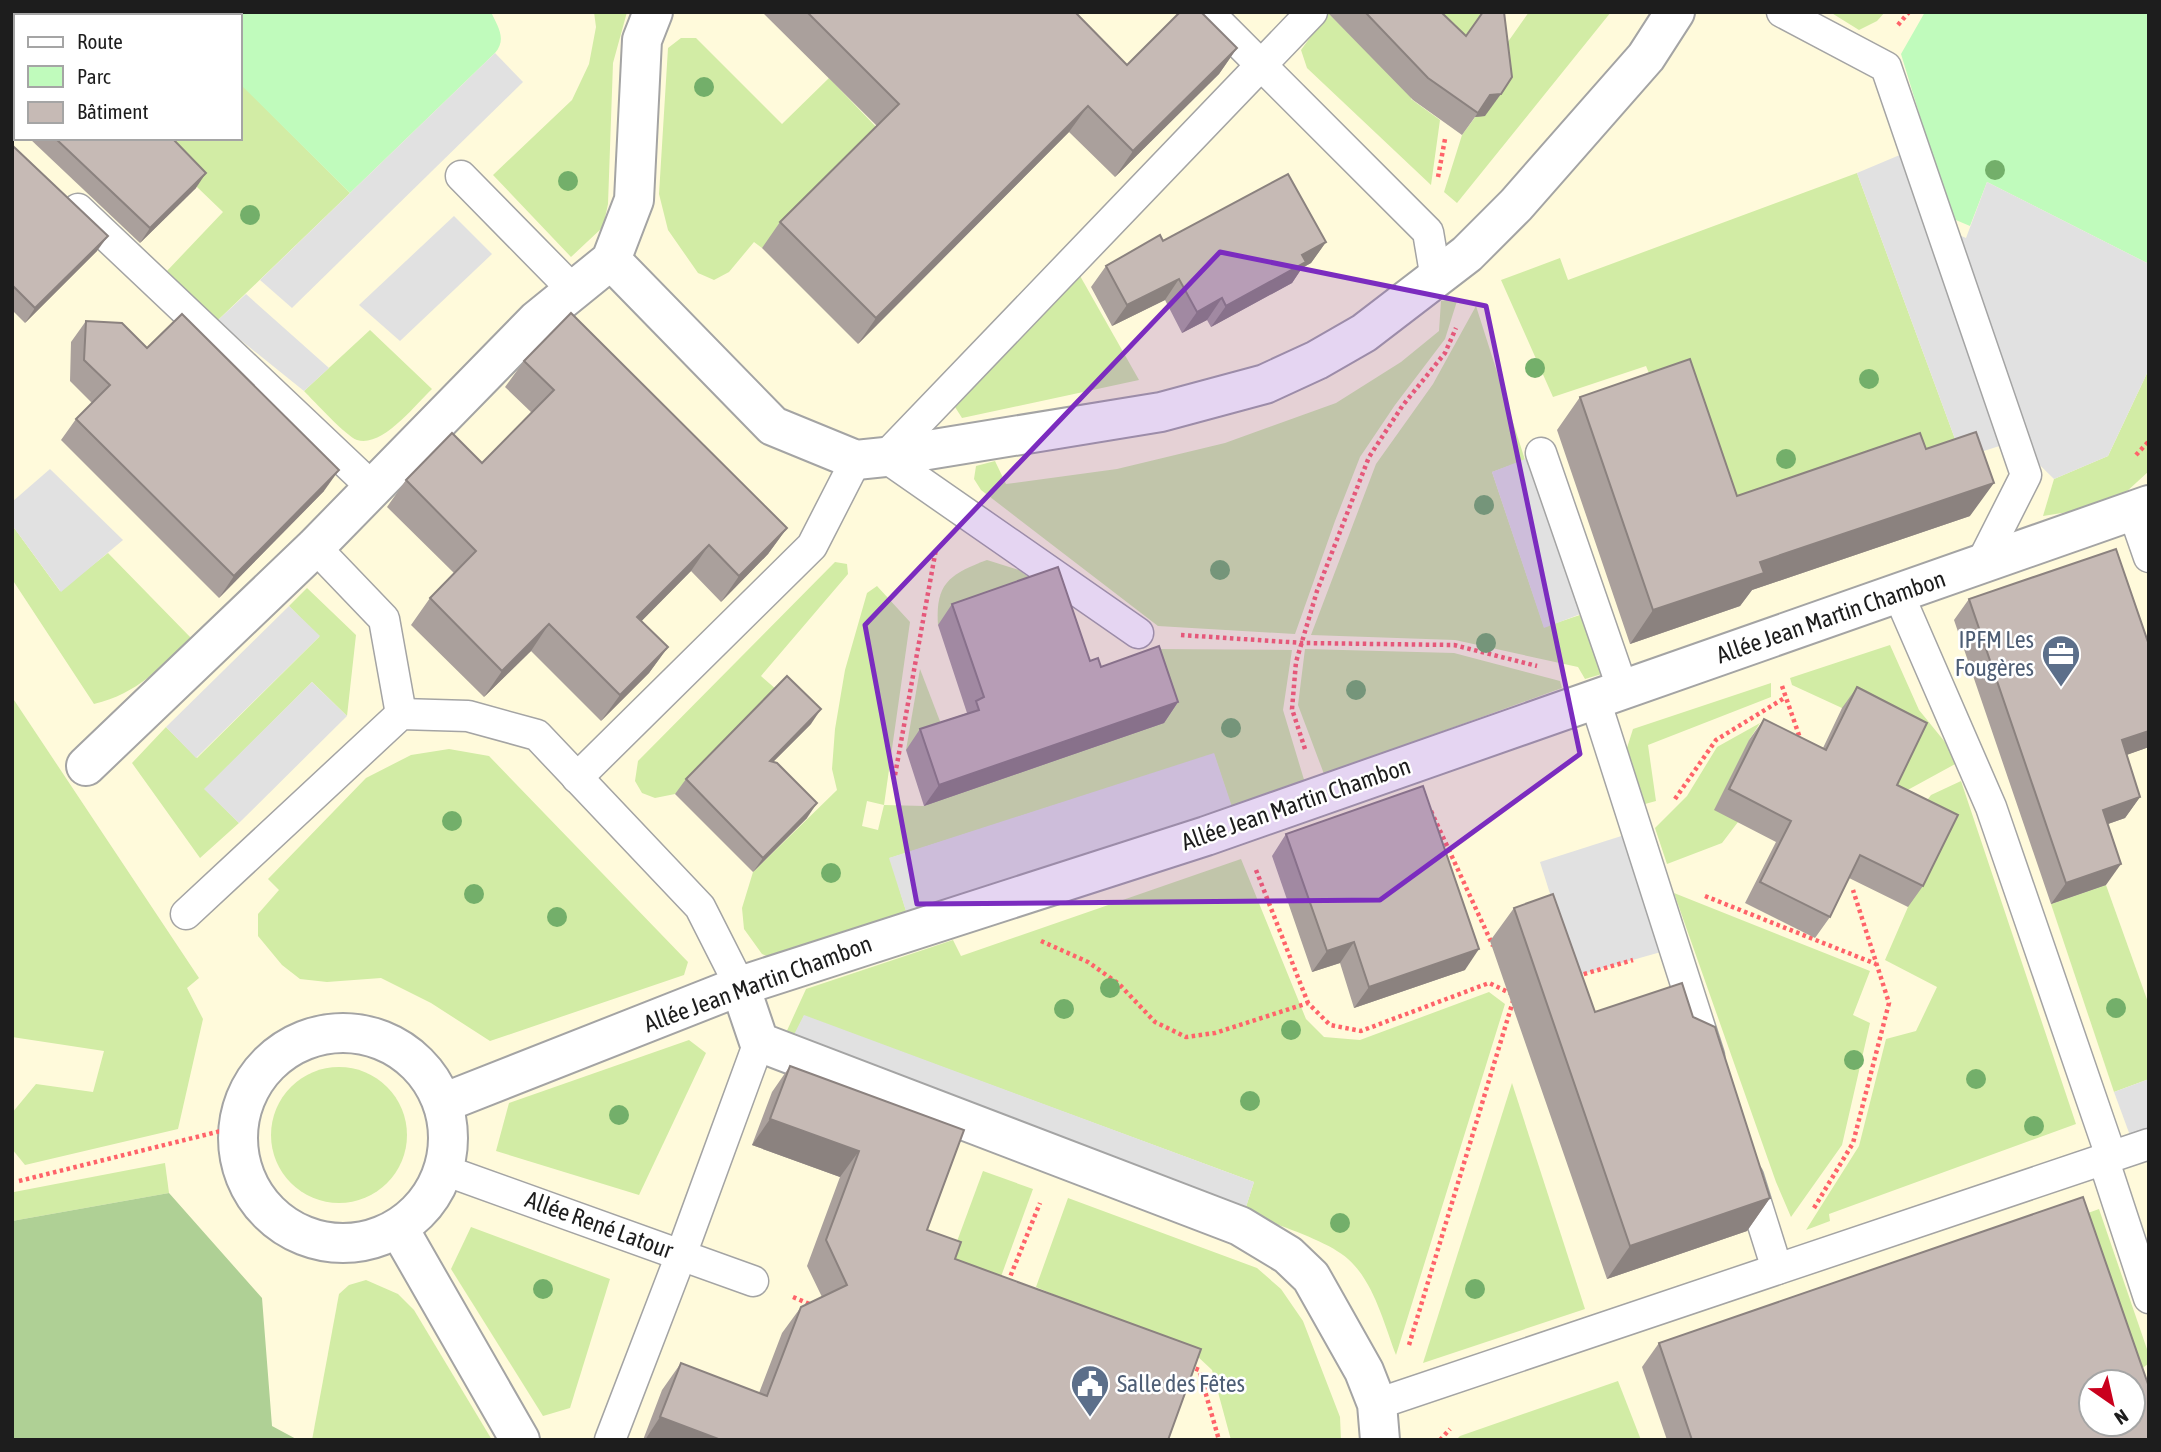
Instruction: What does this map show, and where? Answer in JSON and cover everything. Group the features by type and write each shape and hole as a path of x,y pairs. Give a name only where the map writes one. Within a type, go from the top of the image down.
{"street":[{"path":"86,766 315,548 537,320 611,260 634,200 642,40 653,12"},
{"path":"611,260 773,426 870,459 1161,412 1265,384 1317,360 1364,333 1436,279 1467,254 1516,205 1646,57 1675,12"},
{"name":"Allée Jean Martin Chambon","path":"443,1103 740,986 1238,825 2141,508"},
{"path":"740,986 759,1042 1240,1226 1287,1255 1311,1276 1331,1309 1383,1414"},
{"path":"346,1032 378,1038 406,1053 429,1075 443,1103 449,1139 444,1170 425,1205 398,1228 374,1240 347,1244 320,1241 292,1231 267,1213 249,1188 239,1158 237,1127 245,1097 262,1070 286,1049 315,1036 346,1032"},
{"path":"398,1228 520,1440"}],"lane":[{"path":"1208,12 1427,232 1436,279"},
{"path":"577,778 812,546 870,459 1312,12"},
{"path":"1782,12 1886,67 2026,475 1981,564"},
{"path":"461,176 574,290"},
{"path":"62,193 373,488"},
{"path":"1541,453 1609,695 1637,831 1716,1077"},
{"path":"870,459 945,500 1138,633"},
{"path":"2141,508 2149,557"},
{"path":"315,548 384,619 401,714"},
{"path":"1898,593 1991,807 2107,1157 2149,1298"},
{"path":"186,914 401,714 468,716 537,735 700,907 740,986"},
{"path":"610,1440 759,1042"},
{"path":"1383,1414 1777,1269 2149,1144"},
{"path":"1740,1154 1777,1269"},
{"name":"Allée René Latour","path":"444,1170 753,1281"}],"path":[{"path":"1320,797 1292,709 1296,662 1317,591 1368,457 1403,405 1445,353 1461,316"},
{"path":"895,775 945,500"},
{"path":"1138,633 1303,642 1454,645 1572,674 1609,695"},
{"path":"1765,640 1803,746"},
{"path":"1637,831 1678,796 1716,740 1786,697"},
{"path":"1410,764 1499,958"},
{"path":"1238,825 1308,1003 1330,1026 1361,1031 1489,983 1515,995"},
{"path":"1651,875 1877,964"},
{"path":"1777,1269 1853,1143 1889,1003 1853,890"},
{"path":"973,910 1088,962 1119,984 1155,1022 1186,1037 1215,1033 1308,1003"},
{"path":"1576,976 1675,948"},
{"path":"1383,1414 1515,995 1510,983"},
{"path":"19,1181 237,1127"},
{"path":"1004,1292 1059,1157"},
{"path":"1187,1365 1199,1370 1219,1440"}],"highlighted area":[{"path":"1220,252 1486,306 1580,754 1380,900 917,904 865,625"}],"shaded area":[{"path":"12,12 2149,12 2149,1440 12,1440"},
{"path":"495,53 523,82 292,308 260,280"},
{"path":"1914,149 1942,228 1966,238 1987,182 2149,264 2149,369 2108,456 2054,479 2015,441 1962,458 1857,173"},
{"path":"454,216 492,254 400,341 359,305"},
{"path":"246,294 329,368 304,391 217,321"},
{"path":"1541,453 1596,608 1544,628 1492,472"},
{"path":"50,469 123,540 61,592 12,525 12,502"},
{"path":"289,606 320,636 196,758 166,727"},
{"path":"312,682 347,716 239,823 204,789"},
{"path":"1214,753 1238,825 912,930 889,858"},
{"path":"1637,831 1675,948 1576,976 1540,862"},
{"path":"804,1015 1254,1182 1240,1226 785,1052"},
{"path":"2149,1079 2149,1144 2135,1149 2114,1092"}],"green space":[{"path":"168,12 491,12 501,38 495,53 350,193 242,86 242,14"},
{"path":"594,12 627,12 613,63 608,204 603,227 571,257 493,175 572,100 589,64 596,27"},
{"path":"1402,12 1425,80 1411,99 1440,120 1431,185 1307,68 1301,50 1328,13 1359,44"},
{"path":"1427,12 1484,12 1460,46"},
{"path":"1529,12 1611,12 1457,203 1444,192 1462,135 1476,116 1481,80"},
{"path":"1830,12 1885,12 1877,21 1859,30"},
{"path":"1925,12 2149,12 2149,264 1987,182 1970,226 1951,218 1901,54"},
{"path":"681,38 696,38 782,124 829,78 880,131 762,248 754,242 729,272 714,280 698,273 668,230 659,194 668,48"},
{"path":"242,85 350,193 217,321 166,272 223,212 148,140 242,140"},
{"path":"1857,173 1962,458 1713,529 1646,366 1553,397 1501,280 1560,258 1568,280"},
{"path":"1079,274 1139,380 962,418 950,399"},
{"path":"1458,298 1445,339 1360,457 1295,634 1158,626 981,490 974,479 976,466 995,461 1006,484 1117,469 1225,443 1336,403 1401,362 1439,331 1441,301"},
{"path":"1476,306 1525,460 1492,472 1544,627 1580,615 1602,674 1585,679 1578,667 1455,640 1311,635 1376,464 1433,384"},
{"path":"370,330 432,389 387,432 367,441 357,440 345,432 304,391"},
{"path":"2149,369 2149,471 2125,493 2087,509 2043,516 2054,479 2108,456"},
{"path":"12,525 60,591 108,553 191,638 136,686 94,704 12,579"},
{"path":"987,560 1019,570 1043,588 938,625 939,599 948,582 963,570"},
{"path":"835,562 847,564 848,574 761,676 777,690 675,794 655,798 642,793 635,781 638,761"},
{"path":"877,586 910,622 884,805 924,806 1145,667 1150,649 1292,650 1283,710 1305,783 1232,808 1214,754 890,858 907,914 774,959 762,954 744,929 742,908 753,872 837,790 832,769 835,729 845,670 867,593","holes":["867,801 884,805 878,830 862,826"]},
{"path":"307,588 356,635 347,716 312,682 205,789 239,823 200,858 132,763 166,727 197,758 319,637 289,606"},
{"path":"1890,645 1919,710 1949,747 1957,763 1893,798 1842,708 1792,685 1790,678"},
{"path":"1305,649 1454,653 1560,681 1562,688 1324,774 1298,705"},
{"path":"920,669 946,737 906,750"},
{"path":"1771,683 1771,697 1648,745 1656,801 1645,804 1626,751 1633,729"},
{"path":"12,697 199,978 187,988 203,1019 178,1129 25,1165 12,1149 12,1113 36,1084 93,1092 104,1051 12,1037"},
{"path":"1760,723 1749,740 1738,822 1722,843 1667,864 1655,828 1687,796 1717,747"},
{"path":"449,749 489,756 688,962 684,975 490,1041 431,1003 381,978 327,982 300,979 282,965 258,936 258,914 279,890 268,879 366,778 411,755"},
{"path":"1961,781 2076,1124 1829,1214 1830,1221 1806,1230 1859,1146 1886,1039 1916,1031 1937,987 1885,960 1908,907 1912,821 1931,795"},
{"path":"1241,859 1306,1019 1324,1037 1360,1040 1489,992 1505,1004 1396,1355 1365,1279 1348,1259 1327,1245 1244,1213 1254,1182 804,1016 793,1038 785,1035 806,989 953,940 961,956"},
{"path":"2106,885 2149,1005 2149,1079 2114,1092 2051,904"},
{"path":"1674,893 1870,971 1853,1015 1870,1023 1842,1145 1791,1217 1776,1182"},
{"path":"689,1040 706,1053 639,1195 496,1151 509,1103"},
{"path":"339,1067 365,1072 387,1087 402,1109 407,1135 402,1161 387,1183 365,1198 339,1203 313,1198 291,1183 276,1161 271,1135 276,1109 291,1087 313,1072"},
{"path":"1512,1083 1585,1309 1423,1363"},
{"path":"165,1163 169,1193 12,1221 14,1192"},
{"path":"983,1171 1033,1189 999,1282 949,1263"},
{"path":"169,1193 262,1298 272,1426 298,1440 12,1440 12,1221"},
{"path":"1068,1198 1257,1268 1281,1289 1303,1321 1340,1417 1341,1440 1231,1440 1212,1370 1195,1354 1036,1287"},
{"path":"2099,1209 2149,1355 2149,1363 2143,1368 2120,1368 2066,1221"},
{"path":"471,1227 610,1279 570,1408 543,1416 451,1269"},
{"path":"366,1280 398,1294 414,1310 492,1440 312,1440 339,1294 349,1285"},
{"path":"1618,1381 1641,1440 1456,1440 1460,1436"}],"building":[{"path":"807,12 1075,12 1127,65 1180,12 1201,12 1237,48 1133,151 1088,106 876,318 780,222 899,104"},
{"path":"1365,12 1441,12 1466,36 1483,12 1504,12 1512,77 1501,94 1490,95 1478,113 1428,78"},
{"path":"57,140 174,140 206,173 150,228"},
{"path":"14,147 108,236 35,308 12,285"},
{"path":"1288,174 1326,242 1302,255 1306,262 1226,306 1222,298 1197,312 1179,279 1127,305 1106,266 1160,235 1163,241"},
{"path":"571,313 787,528 739,576 709,545 637,617 668,647 620,695 549,624 502,671 430,598 476,551 406,480 452,433 482,463 554,390 524,361"},
{"path":"182,314 339,470 234,576 76,419 110,385 84,360 86,321 122,323 147,348"},
{"path":"1690,359 1737,496 1920,433 1926,449 1976,432 1994,483 1760,562 1764,573 1653,610 1580,397"},
{"path":"2116,549 2149,645 2149,731 2122,740 2140,797 2103,810 2121,864 2066,883 1969,599"},
{"path":"1058,567 1090,661 1098,658 1101,667 1159,646 1178,702 939,785 920,729 979,710 976,701 984,697 952,604"},
{"path":"787,676 821,709 770,761 777,763 817,803 763,858 686,779"},
{"path":"1857,687 1927,723 1897,785 1958,815 1923,886 1860,855 1830,917 1760,882 1791,821 1729,789 1764,719 1826,750"},
{"path":"1423,786 1479,949 1369,987 1354,942 1327,951 1286,834"},
{"path":"1553,894 1595,1012 1682,983 1693,1017 1715,1027 1770,1198 1630,1246 1514,908"},
{"path":"790,1066 964,1130 927,1230 961,1242 955,1259 1201,1349 1168,1440 721,1440 660,1417 681,1363 767,1396 801,1307 847,1285 826,1240 859,1151 770,1119"},
{"path":"2083,1197 2142,1368 2077,1368 2077,1438 2147,1438 2147,1381 2149,1440 1692,1440 1659,1343"}],"place":[{"name":"IPFM Les Fougères","path":"2061,688"},
{"name":"Salle des Fêtes","path":"1090,1418"}]}
